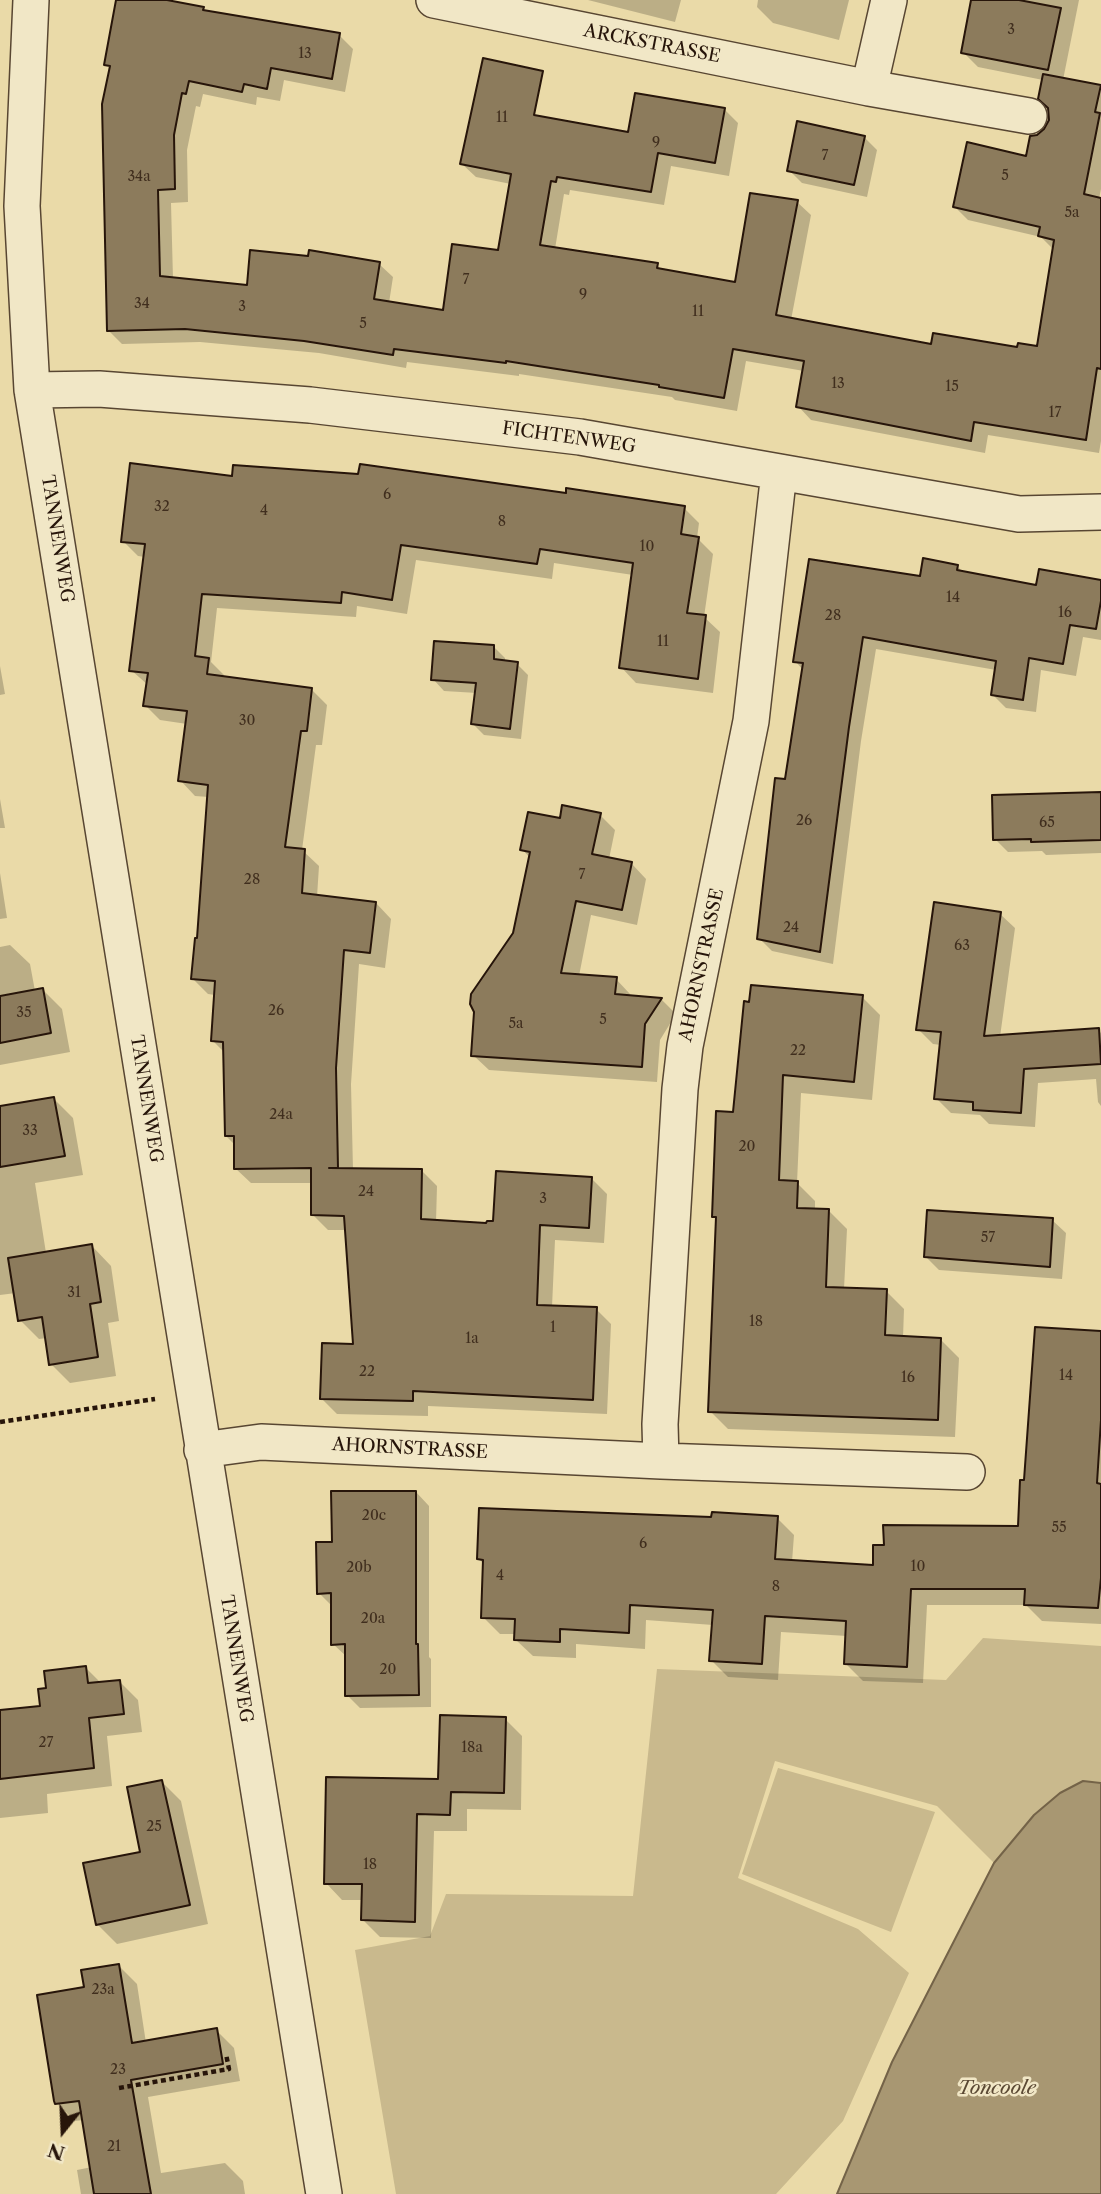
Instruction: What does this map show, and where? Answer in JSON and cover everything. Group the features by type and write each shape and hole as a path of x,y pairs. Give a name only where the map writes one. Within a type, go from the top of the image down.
{"street":[{"name":"TANNENWEG","path":"31,0 22,206 32,390 324,2194"},
{"name":"ARCKSTRASSE","path":"434,0 869,88 1029,116"},
{"path":"869,88 888,0"},
{"name":"FICHTENWEG","path":"32,390 99,389 310,405 580,437 1019,514 1101,512"},
{"name":"AHORNSTRASSE","path":"661,1461 660,1424 682,1068 751,721 779,472"},
{"name":"AHORNSTRASSE","path":"202,1450 261,1442 967,1472"}],"path":[{"path":"0,1422 193,1394"},
{"path":"119,2088 229,2069 226,2054"}],"shaded area":[{"path":"983,1638 1101,1646 1101,1782 1083,1781 1034,1815 994,1863 937,1806 775,1761 738,1878 858,1929 909,1973 843,2121 776,2194 396,2194 355,1950 430,1936 446,1894 633,1896 657,1669 946,1680"},
{"path":"778,1768 935,1812 891,1932 742,1874"}],"water":[{"name":"Toncoole","path":"1083,1781 1101,1783 1101,2194 837,2194 892,2062 994,1863 1034,1815 1060,1793"}],"building":[{"path":"116,0 167,0 204,7 203,10 340,33 332,79 271,68 267,89 244,84 242,92 189,81 186,94 182,93 174,135 175,189 158,190 160,276 247,285 250,250 308,256 309,250 380,262 374,299 443,310 452,244 498,250 511,174 460,164 483,58 543,71 534,115 628,132 635,93 725,108 715,163 658,153 651,192 557,177 556,182 551,181 540,245 658,263 657,268 735,282 750,193 798,200 776,315 931,344 933,333 1017,347 1018,343 1037,346 1054,240 1038,236 1040,227 953,207 967,142 1026,156 1030,136 1037,135 1049,120 1048,108 1038,99 1043,74 1101,85 1095,112 1100,113 1084,194 1101,198 1101,369 1097,368 1086,440 974,422 971,441 796,407 804,361 733,349 724,398 506,361 394,349 393,355 304,341 185,329 107,331 102,104 110,66 104,65"},
{"path":"971,0 1019,0 1061,8 1048,70 961,53"},
{"path":"797,121 865,136 854,185 787,171"},
{"path":"130,463 232,476 233,465 358,474 360,464 566,493 566,488 685,506 681,534 699,537 687,613 706,615 698,679 619,668 633,563 540,549 537,564 401,545 392,600 342,592 341,603 202,594 195,656 209,658 207,674 312,688 307,731 301,731 285,847 305,849 302,893 376,902 370,953 344,950 336,1068 338,1168 329,1168 422,1169 421,1219 486,1223 493,1221 496,1171 592,1177 589,1228 540,1225 537,1305 597,1307 593,1400 413,1391 413,1401 320,1399 322,1343 353,1344 344,1216 311,1215 311,1168 234,1169 234,1136 225,1136 223,1042 211,1041 215,981 191,979 197,938 208,785 178,781 187,711 143,706 148,673 129,671 145,544 121,542"},
{"path":"923,558 958,565 957,570 1036,585 1039,569 1101,580 1101,601 1096,629 1070,625 1063,664 1029,658 1023,700 991,695 996,661 863,637 820,952 757,939 775,778 785,779 803,663 793,662 809,559 920,576"},
{"path":"434,641 494,645 494,659 518,662 510,729 471,724 476,683 431,680"},
{"path":"1101,792 1101,840 993,840 992,795"},
{"path":"562,805 601,813 592,854 632,862 622,910 576,901 561,973 617,977 615,994 662,998 645,1024 642,1067 471,1056 474,1012 470,1004 471,994 513,933 530,852 520,850 528,812 560,818"},
{"path":"934,902 1001,912 984,1036 1099,1028 1101,1064 1024,1069 1021,1113 973,1110 973,1102 934,1099 941,1032 916,1030"},
{"path":"751,985 863,995 854,1082 783,1075 779,1180 798,1181 797,1208 829,1209 826,1287 887,1289 885,1335 941,1338 938,1420 708,1412 716,1217 712,1217 716,1111 733,1112 744,1001 749,1002"},
{"path":"43,988 51,1033 0,1043 0,996"},
{"path":"54,1097 65,1156 0,1167 0,1106"},
{"path":"927,1210 1053,1218 1050,1267 924,1257"},
{"path":"92,1244 101,1302 90,1304 98,1357 49,1365 42,1317 18,1321 8,1258"},
{"path":"1035,1327 1101,1331 1101,1420 1097,1483 1101,1484 1101,1578 1098,1608 1024,1605 1025,1589 911,1589 907,1667 844,1664 846,1621 765,1616 762,1664 709,1661 713,1610 630,1605 629,1633 560,1629 560,1642 514,1640 515,1619 481,1618 483,1560 477,1559 479,1508 711,1517 712,1512 778,1516 775,1559 873,1565 873,1545 884,1545 883,1525 1018,1526"},
{"path":"331,1491 416,1491 416,1644 419,1695 345,1696 345,1644 331,1645 331,1593 317,1594 316,1542 332,1542"},
{"path":"86,1666 88,1683 120,1680 124,1714 89,1718 94,1768 0,1779 0,1710 40,1706 38,1689 46,1688 44,1671"},
{"path":"440,1715 506,1717 504,1793 451,1792 450,1815 417,1814 415,1922 361,1920 362,1884 324,1884 326,1777 438,1779"},
{"path":"162,1780 190,1905 96,1925 83,1863 140,1852 127,1787"},
{"path":"119,1964 132,2043 217,2028 223,2064 131,2080 151,2194 94,2194 79,2101 55,2104 54,2101 37,1995 84,1987 81,1970"}]}
